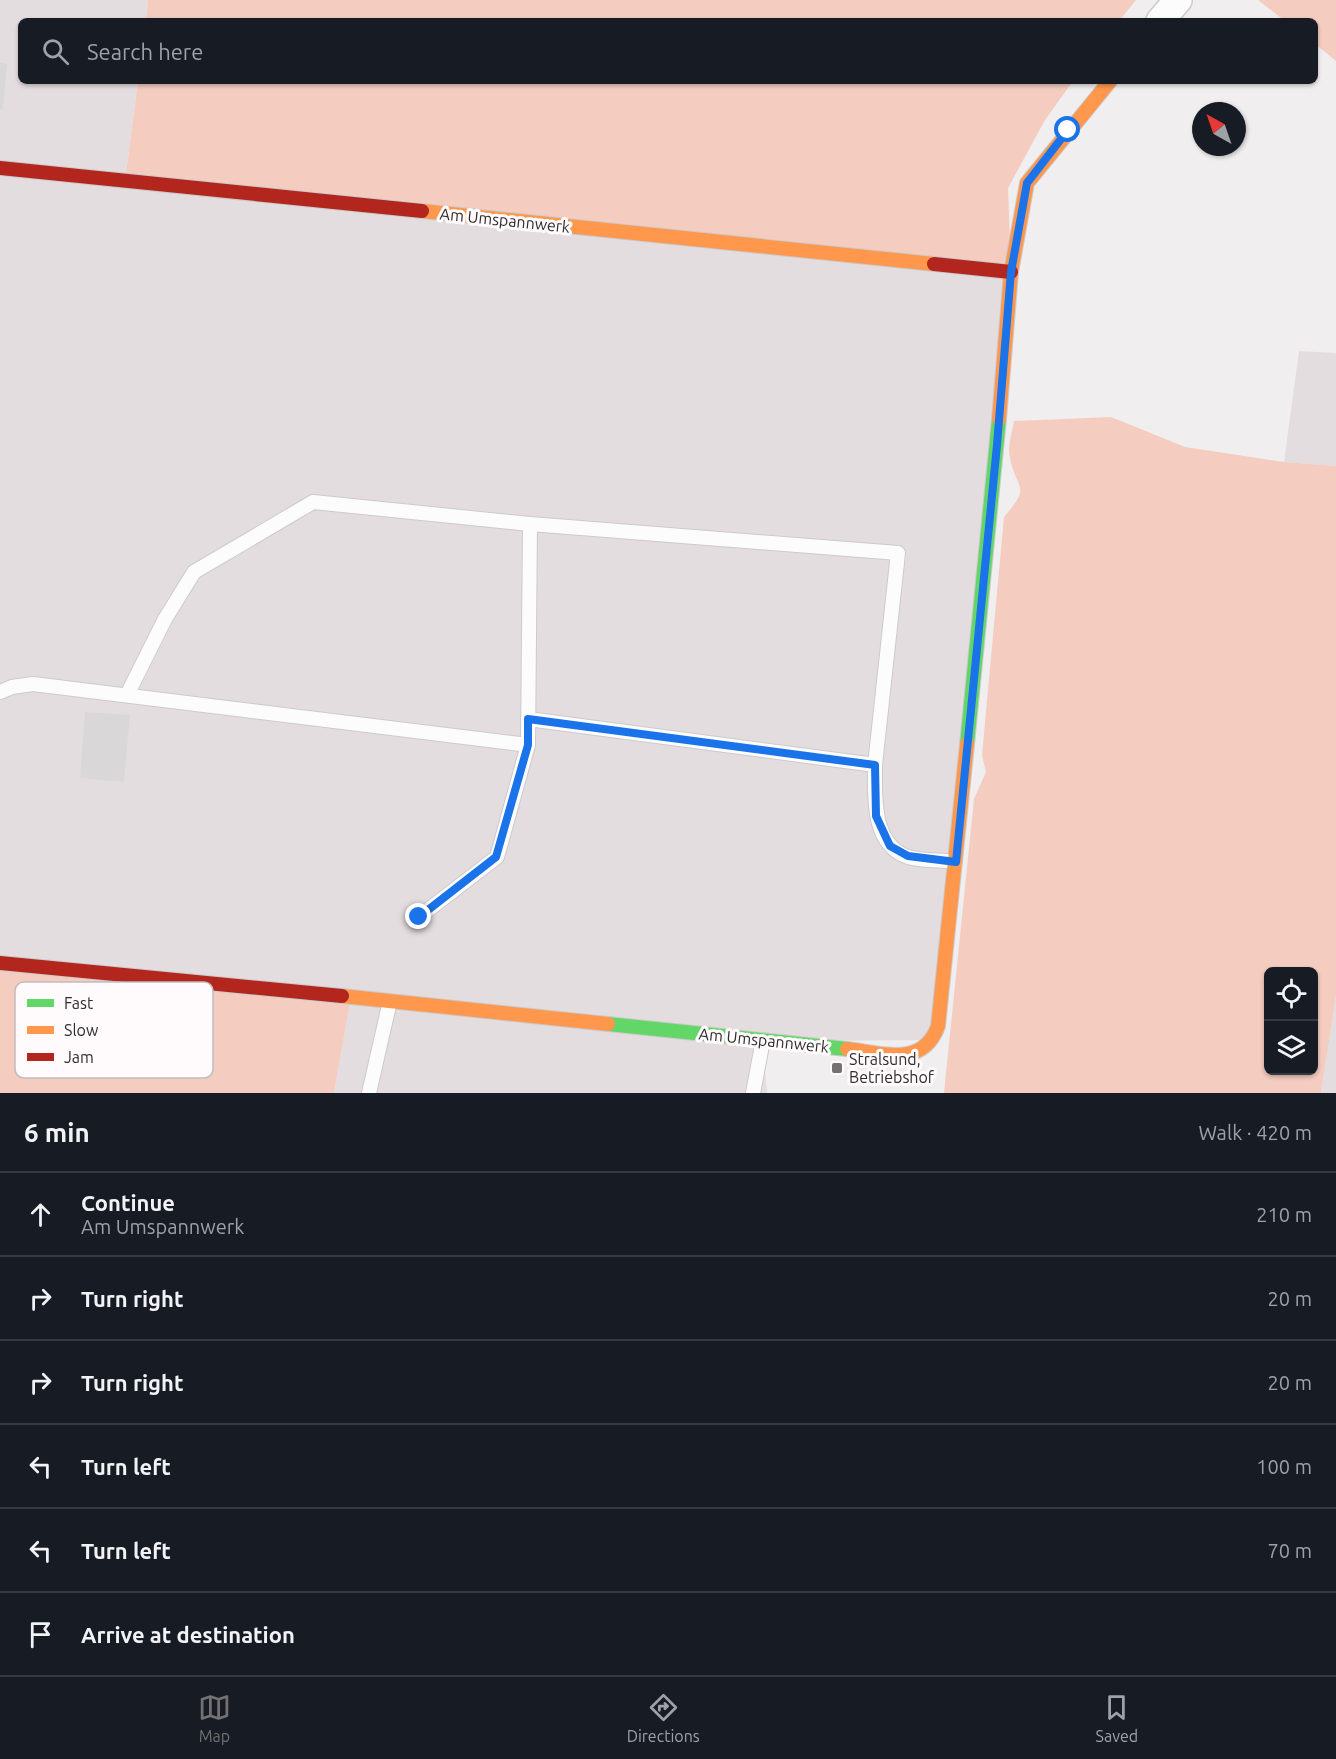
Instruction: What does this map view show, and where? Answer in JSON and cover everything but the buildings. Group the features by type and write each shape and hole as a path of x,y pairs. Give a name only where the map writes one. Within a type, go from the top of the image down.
{"street":[{"path":"1163,18 1178,0"},
{"name":"Am Umspannwerk","path":"213,984 904,1055 922,1051 933,1040 938,1026 956,862 997,445 1011,272 1027,183 1108,84"},
{"name":"Am Umspannwerk","path":"0,168 1011,272"},
{"name":"Am Umspannwerk","path":"0,963 195,982"}],"lane":[{"path":"127,695 165,619 194,572 314,502 530,524 898,553 875,765 876,816 890,846 908,856 956,862"},
{"path":"419,917 496,857 528,745 530,524"},
{"path":"0,692 12,687 33,684 528,745"},
{"path":"528,719 875,765"},
{"path":"369,1093 390,1001"},
{"path":"753,1093 763,1040"}],"shaded area":[{"path":"0,0 148,0 146,18 18,18 18,84 138,84 125,180 1011,272 933,1040 763,1041 767,1093 334,1093 351,997 0,963"},
{"path":"148,0 1136,0 1121,18 146,18"},
{"path":"1258,0 1336,0 1336,61 1318,46 1318,18 1281,18"},
{"path":"138,84 1071,84 1045,120 1008,188 1011,272 125,181"},
{"path":"1299,351 1336,353 1336,466 1284,462"},
{"path":"1111,417 1185,447 1284,462 1336,466 1336,996 1321,1093 944,1093 974,799 986,772 982,755 1004,517 1020,493 1009,454 1014,421"},
{"path":"0,963 196,982 15,982 15,1078 213,1078 213,984 351,997 334,1093 0,1093"},
{"path":"1336,996 1336,1093 1321,1093"}],"traffic: fast":[{"path":"967,744 999,419"},
{"path":"608,1024 847,1049"}],"traffic: slow":[{"path":"999,419 1011,272 1027,183 1108,84"},
{"path":"422,211 934,264"},
{"path":"847,1049 888,1055 912,1053 923,1048 938,1026 967,744"},
{"path":"342,996 608,1024"}],"traffic: jam":[{"path":"0,168 422,211"},
{"path":"934,264 1011,272"},
{"path":"0,963 197,982"},
{"path":"213,984 342,996"}],"place":[{"name":"Stralsund, Betriebshof","path":"837,1068"}],"route":[{"path":"419,917 496,857 528,745 528,719 875,765 876,816 890,846 908,856 956,862 997,445 1011,272 1027,183 1068,130"}]}
